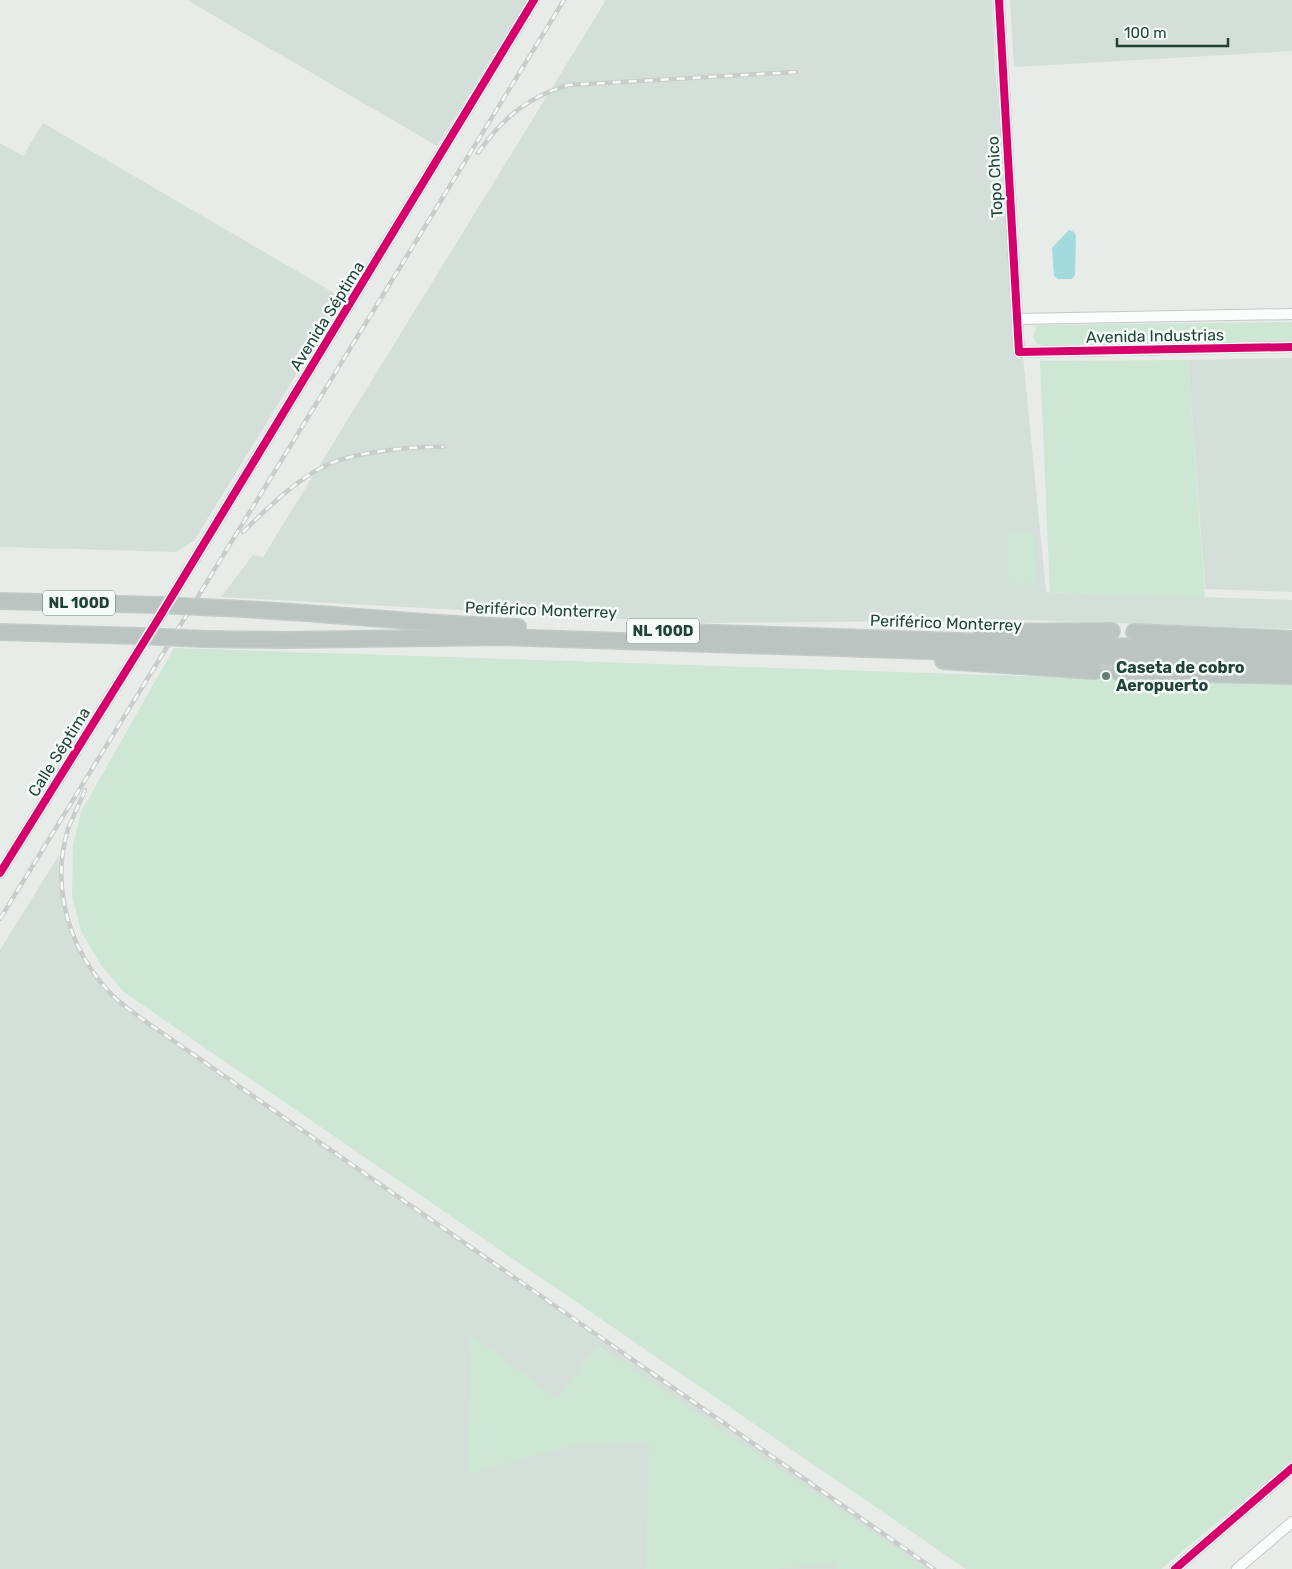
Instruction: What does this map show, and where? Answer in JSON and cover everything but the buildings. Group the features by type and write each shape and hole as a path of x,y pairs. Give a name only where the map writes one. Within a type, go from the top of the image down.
{"highway":[{"name":"Periférico Monterrey","path":"0,601 159,605 288,611 451,625 1292,663"},
{"path":"870,643 888,634 917,632 1112,631"},
{"name":"Periférico Monterrey","path":"0,632 141,641 205,638 284,640 500,637 1292,652"},
{"path":"1134,632 1292,639"},
{"path":"870,643 890,655 927,660 1096,671"},
{"path":"1118,672 1292,676"}],"street":[{"name":"Avenida Séptima","path":"141,641 534,0"},
{"name":"Topo Chico","path":"999,0 1019,352"},
{"name":"Avenida Industrias","path":"1017,319 1292,314"},
{"name":"Avenida Industrias","path":"1019,352 1292,347"},
{"name":"Calle Séptima","path":"0,873 141,641"},
{"path":"1177,1569 1292,1468"},
{"path":"1237,1569 1292,1522"}],"shaded area":[{"path":"187,0 527,0 437,146"},
{"path":"606,0 992,0 995,69 1046,592 1292,600 1292,629 1024,620 698,623 221,597 253,555 263,557"},
{"path":"1010,0 1292,0 1292,51 1014,67"},
{"path":"43,123 343,298 194,541 176,552 0,547 0,143 23,156"},
{"path":"1292,358 1292,592 1205,589 1188,360"},
{"path":"59,855 72,936 101,982 145,1021 935,1569 0,1569 0,950"}],"green space":[{"path":"1292,322 1292,341 1043,345 1036,343 1033,337 1036,327 1042,325"},
{"path":"1188,360 1205,599 1050,592 1040,361"},
{"path":"1007,533 1034,533 1036,583 1009,584"},
{"path":"174,648 1292,685 1292,1460 1161,1569 966,1569 125,993 101,965 81,931 72,896 73,845 81,812"},
{"path":"471,1335 557,1399 597,1345 927,1569 836,1569 835,1564 772,1569 645,1569 649,1441 568,1447 467,1474"}],"water":[{"path":"1069,230 1074,232 1076,236 1075,275 1072,279 1058,279 1054,276 1052,248"}],"tunnel":[{"path":"1095,671 1118,672"}],"railway":[{"path":"0,919 564,0"},
{"path":"478,153 517,110 541,95 569,85 796,72"},
{"path":"243,532 293,486 327,465 368,453 444,447"},
{"path":"85,790 68,829 63,852 61,874 63,896 75,939 85,959 97,978 116,999 934,1569"}],"cycle path":[{"path":"0,873 157,621 534,0"},
{"path":"999,0 1019,352 1292,347"},
{"path":"1175,1569 1292,1468"}],"place":[{"name":"Caseta de cobro Aeropuerto","path":"1106,676"}]}
